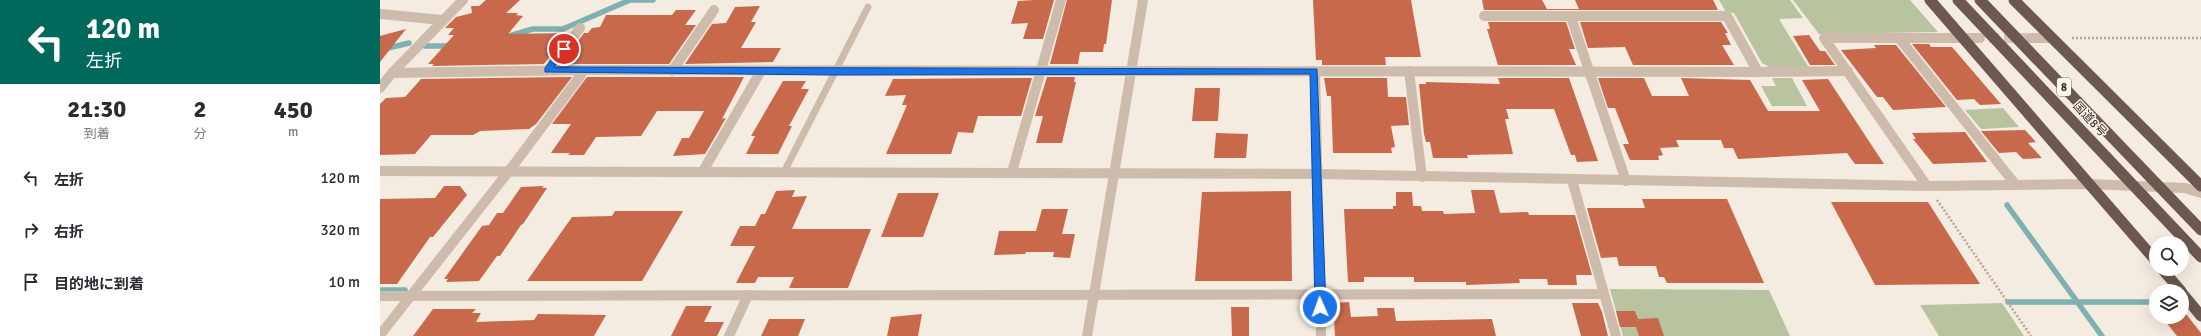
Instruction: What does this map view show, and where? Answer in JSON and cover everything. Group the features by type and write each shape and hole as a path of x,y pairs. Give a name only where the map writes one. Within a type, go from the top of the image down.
{"highway":[{"path":"1930,0 2149,253"},
{"name":"国道8号","path":"1958,0 2181,236"},
{"name":"国道8号","path":"1980,0 2148,173 2201,230"},
{"path":"1991,0 2018,40"},
{"path":"2014,0 2050,38 2201,186"},
{"name":"国道8号","path":"2189,244 2201,257"},
{"name":"8","path":"2189,248 2201,266"},
{"path":"2168,276 2174,284"},
{"path":"2189,302 2201,316"}],"street":[{"path":"380,88 392,72 463,0"},
{"path":"1012,172 1061,0"},
{"path":"1087,336 1113,172 1143,0"},
{"path":"672,71 714,10"},
{"path":"380,14 442,20"},
{"path":"1484,16 1726,16 1758,72"},
{"path":"1571,17 1626,181"},
{"path":"548,70 580,28"},
{"path":"1927,186 1824,38 1980,38"},
{"path":"1900,38 2015,184"},
{"path":"2031,38 2050,38"},
{"path":"392,72 548,70 835,72 1131,70 1590,72 1848,71"},
{"path":"380,335 509,171 581,74 580,70"},
{"path":"702,171 761,71"},
{"path":"1314,71 1321,336"},
{"path":"1409,71 1422,177"},
{"path":"380,171 1113,172 1316,174 1927,186 2089,184 2185,188 2201,193"},
{"path":"1572,180 1616,336"},
{"path":"380,296 1094,295 1320,293 1604,294"},
{"path":"729,336 748,295"}],"lane":[{"path":"784,172 868,7"}],"path":[{"path":"2050,38 2201,38"},
{"path":"1927,186 2031,336"}],"green space":[{"path":"1719,0 1790,0 1803,18 1779,19 1809,68 1771,68 1762,63 1734,13 1726,12"},
{"path":"1793,0 1910,0 1938,32 1819,34"},
{"path":"1772,78 1792,78 1807,106 1772,106 1761,86 1776,86"},
{"path":"2003,108 2019,127 1981,129 1965,110"},
{"path":"1610,289 1769,290 1790,336 1623,336"},
{"path":"2002,303 2024,336 1939,336 1920,305"}],"building":[{"path":"486,0 520,0 506,13 518,13 516,15 523,16 508,34 568,33 544,64 432,66 434,64 428,64 454,35 448,35 454,28 445,28 456,17 472,13 471,6 479,6"},
{"path":"1054,0 1043,39 1023,39 1028,23 1011,24 1018,1"},
{"path":"1067,0 1112,0 1106,44 1104,44 1103,52 1080,52 1078,64 1050,64"},
{"path":"1313,0 1411,0 1421,57 1385,57 1386,65 1322,65 1322,60 1316,60"},
{"path":"1482,0 1542,0 1547,9 1579,9 1575,0 1713,0 1718,10 1484,10"},
{"path":"760,6 751,22 756,22 741,48 781,48 773,62 685,64 712,24 726,23 735,7"},
{"path":"676,10 696,10 685,25 696,25 669,64 561,64 584,33 588,33 592,28 600,27 606,15 672,15"},
{"path":"1488,22 1566,22 1575,49 1569,49 1576,65 1498,65 1487,29 1490,29"},
{"path":"1580,22 1721,22 1728,33 1725,33 1731,45 1722,45 1734,65 1633,65 1625,47 1588,48"},
{"path":"406,29 380,62 380,36"},
{"path":"1809,35 1820,51 1825,51 1835,65 1810,65 1793,36"},
{"path":"1912,44 1929,44 1931,47 1952,47 2001,104 1980,105 1974,99 1957,100"},
{"path":"1874,45 1896,45 1946,107 1893,110 1883,97 1877,97 1841,50 1876,48"},
{"path":"572,77 536,124 529,129 480,131 473,135 431,135 415,154 380,155 380,104 386,98 405,97 421,79"},
{"path":"587,77 744,77 722,119 726,118 705,154 673,156 682,138 689,138 704,111 657,111 641,136 596,137 584,155 551,153 571,124 552,124"},
{"path":"1047,77 1075,77 1074,82 1076,82 1062,143 1036,143 1043,116 1035,116"},
{"path":"1032,78 1021,116 978,116 973,133 958,132 951,154 886,154 907,105 902,105 906,95 885,96 893,79"},
{"path":"1324,78 1387,78 1388,97 1406,97 1409,125 1391,126 1395,147 1391,148 1392,153 1333,153 1331,96 1327,96"},
{"path":"1498,78 1569,78 1598,161 1577,162 1575,155 1571,155 1554,109 1506,109 1509,119 1505,119 1513,154 1467,155 1468,158 1433,158 1430,142 1426,142 1424,134 1419,84 1426,84 1426,82 1500,84"},
{"path":"1598,78 1644,78 1652,96 1689,96 1681,78 1750,80 1768,111 1820,111 1802,80 1828,79 1884,164 1855,164 1847,153 1738,159 1733,148 1724,148 1721,140 1676,140 1679,147 1660,148 1663,155 1658,156 1659,160 1630,160 1623,144 1629,144 1615,108 1608,108"},
{"path":"783,81 806,81 801,89 809,89 789,126 792,126 778,154 746,154 755,136 751,136"},
{"path":"1195,88 1220,88 1218,121 1192,121"},
{"path":"2025,130 2036,142 2028,143 2042,158 2023,159 2016,152 1999,153 1981,131"},
{"path":"1965,132 1987,162 1933,164 1913,139 1916,139 1912,133"},
{"path":"1216,133 1248,134 1246,158 1214,158"},
{"path":"444,186 460,186 467,195 433,237 430,237 397,284 380,284 380,199 435,198"},
{"path":"544,186 542,188 547,188 523,224 500,256 497,256 479,281 446,282 448,279 444,279 482,226 489,225 497,213 503,213 521,187"},
{"path":"795,190 792,197 807,196 792,229 871,229 848,288 789,288 794,277 758,277 755,283 736,283 755,246 730,246 740,226 755,226 761,214 765,214 776,191"},
{"path":"1471,190 1494,190 1500,213 1528,212 1529,215 1575,215 1592,275 1576,275 1577,285 1548,285 1547,279 1519,279 1520,283 1466,285 1466,282 1414,282 1414,277 1364,277 1364,282 1348,282 1344,209 1393,209 1393,206 1396,206 1396,192 1412,192 1413,206 1421,206 1422,211 1443,211 1444,214 1475,213"},
{"path":"1291,191 1292,281 1195,281 1202,192"},
{"path":"898,193 939,193 923,237 881,237"},
{"path":"1642,199 1727,199 1764,283 1667,283 1664,277 1659,277 1656,266 1619,266 1617,257 1601,258 1587,208 1645,208"},
{"path":"1831,202 1928,202 1980,284 1875,285"},
{"path":"1042,209 1068,209 1062,234 1075,234 1070,258 1053,257 1054,252 1026,252 1025,254 994,255 999,231 1036,231"},
{"path":"615,211 683,211 642,281 527,281 572,217 612,216"},
{"path":"1349,302 1351,317 1378,316 1377,308 1394,308 1396,321 1492,319 1496,336 1335,336 1333,303"},
{"path":"1572,303 1598,303 1602,312 1608,336 1581,336"},
{"path":"686,306 712,306 704,322 724,322 717,336 671,336"},
{"path":"1231,307 1249,307 1249,336 1232,336"},
{"path":"433,309 476,309 472,313 481,313 476,322 534,320 538,314 606,315 594,336 413,336"},
{"path":"1616,311 1635,311 1638,319 1658,318 1664,336 1639,336 1636,327 1620,327"},
{"path":"922,314 918,336 887,336 891,317"},
{"path":"2189,318 2201,333 2201,336 2177,336 2168,324 2189,324"},
{"path":"769,319 805,319 798,336 761,336"}],"waterway":[{"path":"508,36 533,29 563,29 630,0 653,0"},
{"path":"380,50 409,43"},
{"path":"425,46 450,46"},
{"path":"2007,205 2077,302"},
{"path":"380,290 405,290"},
{"path":"2008,302 2077,302"},
{"path":"2077,302 2149,302"},
{"path":"2077,302 2102,336"}],"tunnel":[{"path":"1989,38 2031,38"}],"route":[{"path":"564,49 548,70 835,72 1116,70 1314,71 1320,307"}]}
